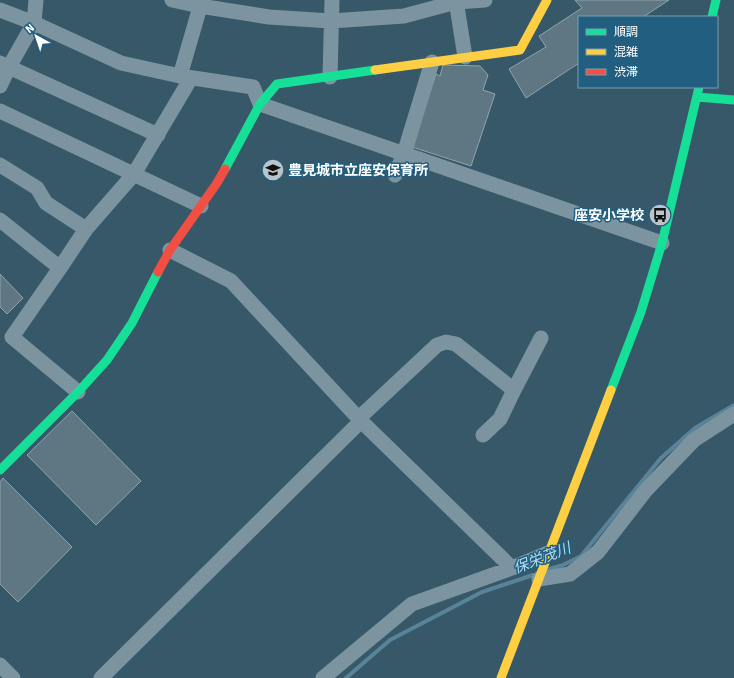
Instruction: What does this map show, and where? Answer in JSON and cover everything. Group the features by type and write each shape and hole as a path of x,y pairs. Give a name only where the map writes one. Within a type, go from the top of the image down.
{"street":[{"path":"0,86 4,65 34,22 36,0"},
{"path":"172,0 201,3 269,16 332,21 404,16 456,1 485,0"},
{"path":"330,77 332,0"},
{"path":"0,470 78,392 107,360 132,323 170,250 217,183 260,104 276,84 520,50 547,0"},
{"path":"712,16 716,0"},
{"path":"456,1 465,57"},
{"path":"78,392 12,337 86,230 134,174 158,135 185,77 201,3"},
{"path":"0,10 34,22 120,63 185,77 253,87 260,104 662,244"},
{"path":"395,176 404,154 432,62"},
{"path":"4,65 158,135"},
{"path":"501,678 641,312 662,244 699,88"},
{"path":"697,97 734,100"},
{"path":"0,111 201,206"},
{"path":"0,165 37,188 46,203 86,230"},
{"path":"0,220 60,268"},
{"path":"170,250 231,281 360,419 512,568"},
{"path":"483,435 500,420 541,338"},
{"path":"101,678 360,419 437,345 446,342 456,344 514,390"},
{"path":"539,577 570,574 598,552 646,490 694,440 734,414"},
{"path":"323,678 412,604 512,568 547,558"},
{"path":"0,665 13,678"}],"building":[{"path":"575,0 669,0 645,16 578,16 578,64 526,98 509,69 546,47 539,36 582,8"},
{"path":"443,65 480,66 488,75 483,90 495,94 471,166 412,147 436,74 440,76"},
{"path":"0,274 23,298 7,314 0,307"},
{"path":"72,411 141,481 96,525 27,455"},
{"path":"3,478 72,547 18,602 0,584 0,482"}],"waterway":[{"name":"保栄茂川","path":"549,569 563,565 581,556 661,458 695,428 734,405"},
{"name":"保栄茂川","path":"346,678 390,640 482,592 533,575"}],"traffic: fast":[{"path":"712,16 716,0"},
{"path":"225,169 260,104 277,84 375,70"},
{"path":"611,390 641,312 662,243 699,88"},
{"path":"697,97 734,100"},
{"path":"0,470 78,392 107,360 132,323 158,272"}],"traffic: slow":[{"path":"375,70 520,50 547,0"},
{"path":"501,678 611,390"}],"traffic: jam":[{"path":"158,272 170,250 217,183 225,169"}],"place":[{"name":"豊見城市立座安保育所","path":"273,170"},
{"name":"座安小学校","path":"660,215"}]}
